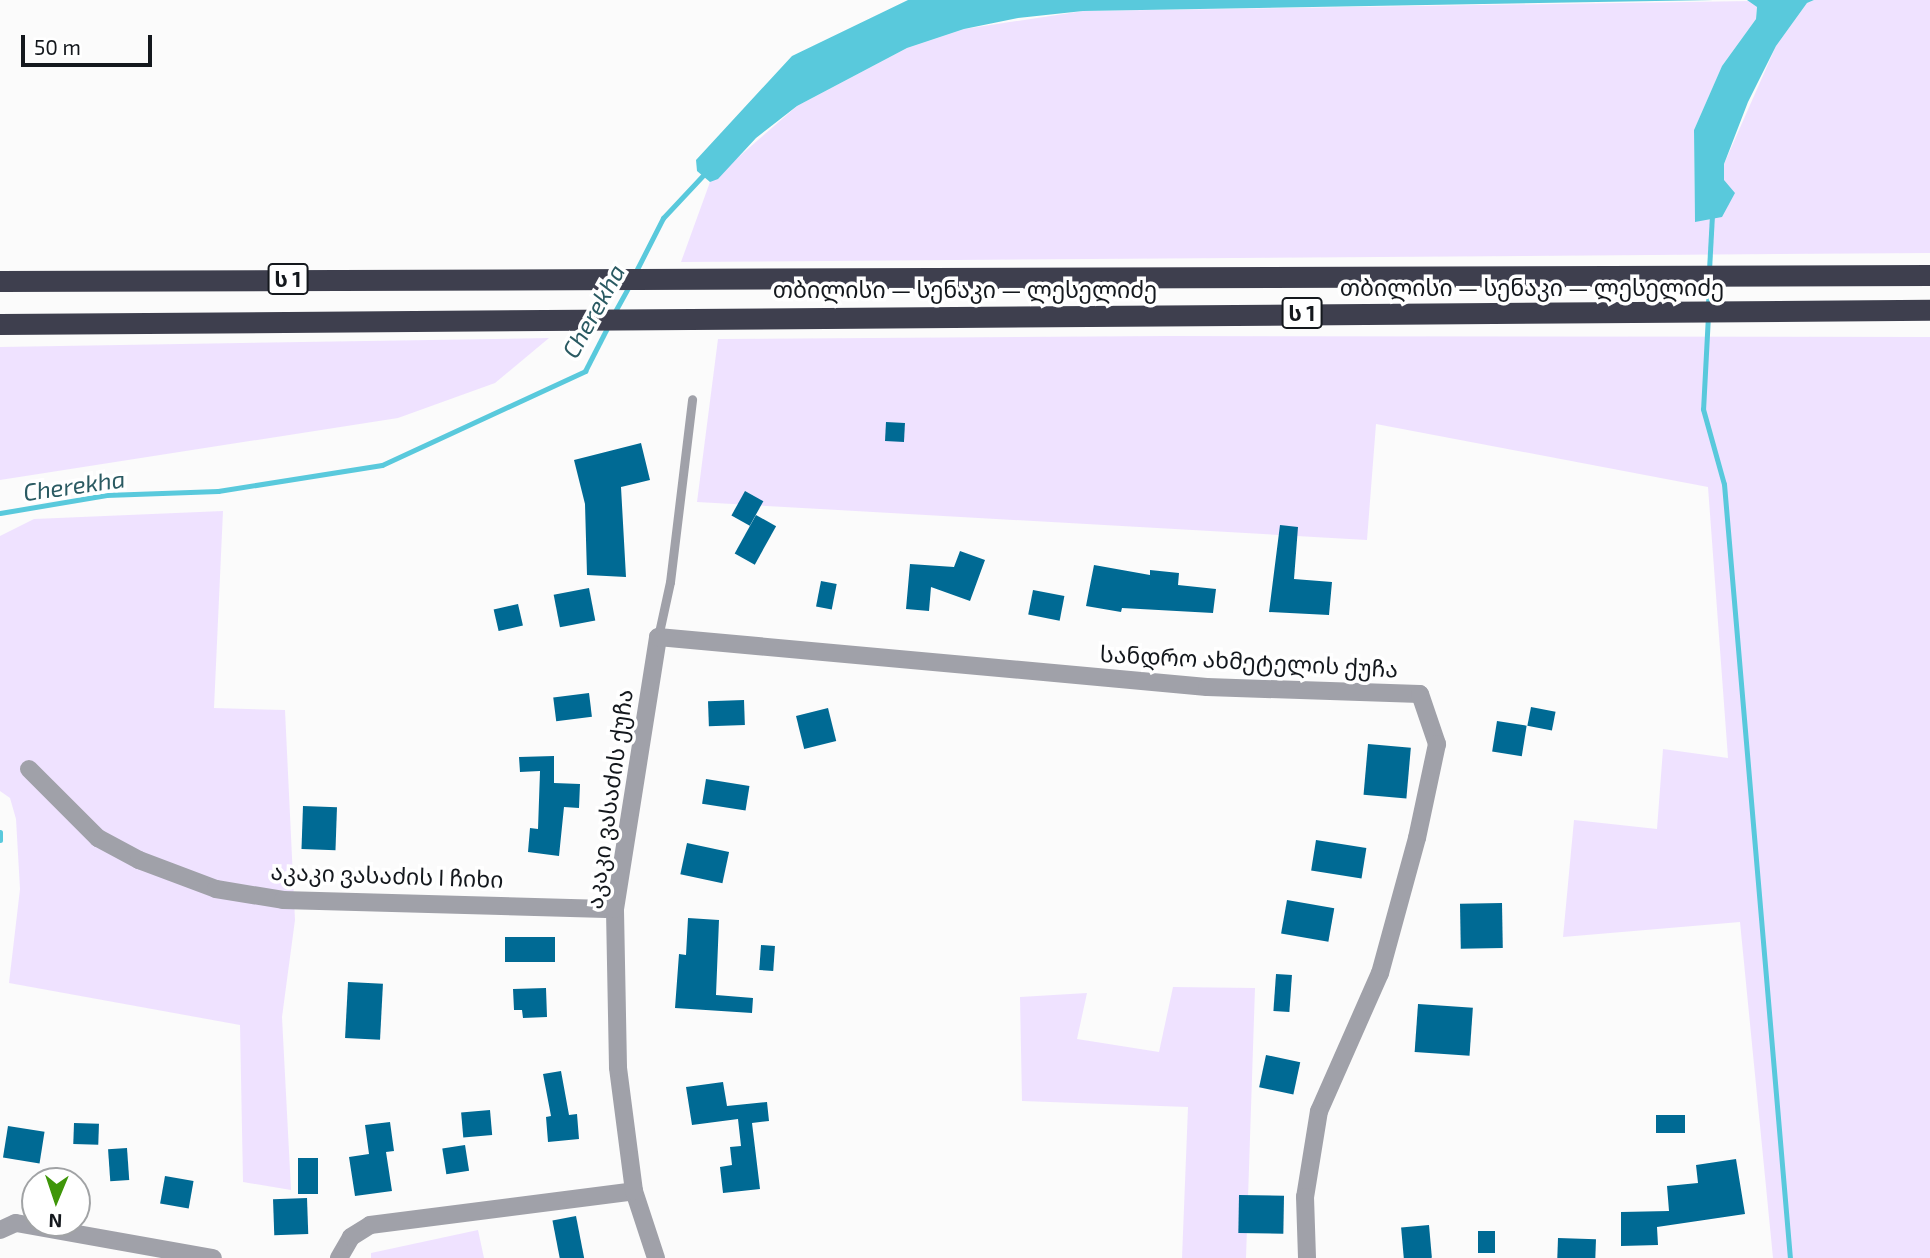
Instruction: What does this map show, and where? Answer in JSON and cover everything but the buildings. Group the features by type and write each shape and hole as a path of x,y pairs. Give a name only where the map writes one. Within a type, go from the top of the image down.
{"highway":[{"name":"თბილისი — სენაკი — ლესელიძე","path":"0,281 680,277 1326,280 1930,275"},
{"name":"თბილისი — სენაკი — ლესელიძე","path":"0,324 674,316 1930,310"}],"street":[{"name":"აკაკი ვასაძის ქუჩა","path":"656,1258 634,1191 618,1067 615,909 658,637"},
{"name":"სანდრო ახმეტელის ქუჩა","path":"658,637 1207,687 1420,694 1437,744 1417,838 1380,973 1319,1111 1305,1198 1307,1258"},
{"name":"აკაკი ვასაძის I ჩიხი","path":"29,769 98,838 139,860 216,889 283,900 615,909"},
{"path":"340,1258 351,1237 370,1224 634,1191"},
{"path":"0,1230 16,1223 212,1258"}],"lane":[{"path":"658,637 670,582 692,399"}],"shaded area":[{"path":"1814,0 1930,0 1930,253 681,262 710,182 797,106 907,48 964,29 1083,11 1751,1 1757,7 1756,19 1722,66 1694,130 1695,221 1724,180 1724,164 1776,46 1807,3"},
{"path":"1169,336 1930,337 1930,1258 1773,1258 1740,922 1563,937 1574,820 1657,829 1663,749 1728,758 1708,487 1376,424 1367,540 697,502 718,339"},
{"path":"549,338 495,383 398,418 0,480 0,347"},
{"path":"223,511 214,708 285,710 295,920 282,1017 291,1190 243,1182 240,1025 9,983 20,889 16,819 10,798 0,791 0,536 34,519"},
{"path":"1173,987 1255,988 1246,1258 1182,1258 1188,1107 1022,1101 1020,997 1087,993 1077,1039 1159,1052"},
{"path":"478,1230 484,1258 371,1258 371,1253"}],"water":[{"path":"908,0 1714,0 1083,11 1018,18 964,29 907,48 797,106 756,138 718,179 710,182 697,171 696,160 792,56"},
{"path":"1747,0 1814,0 1807,3 1776,46 1748,102 1724,164 1724,180 1735,193 1722,217 1695,222 1694,130 1722,66 1756,19 1757,7"}],"waterway":[{"name":"Cherekha","path":"634,275 663,218 706,172"},
{"path":"1709,270 1712,214"},
{"path":"1708,305 1709,280"},
{"name":"Cherekha","path":"613,315 630,284"},
{"path":"1708,315 1703,409 1724,484 1790,1258"},
{"name":"Cherekha","path":"0,513 106,495 218,491 382,465 585,371 609,324"},
{"name":"Cherekha","path":"0,832 0,840"}]}
